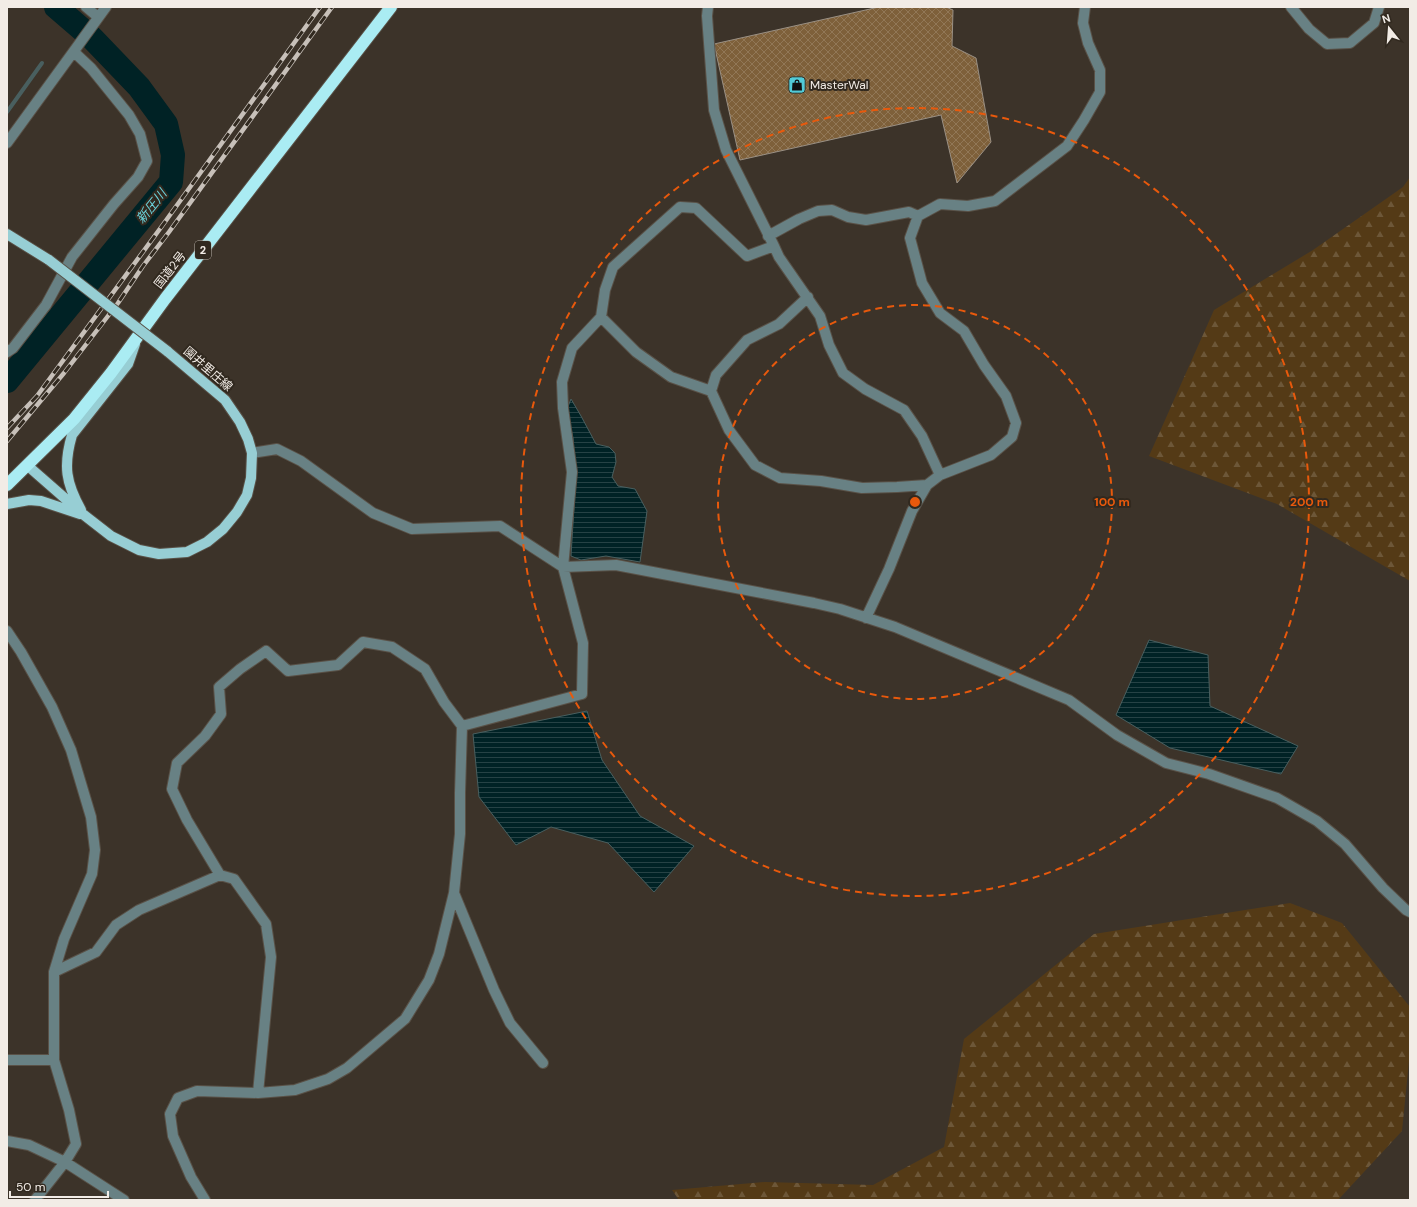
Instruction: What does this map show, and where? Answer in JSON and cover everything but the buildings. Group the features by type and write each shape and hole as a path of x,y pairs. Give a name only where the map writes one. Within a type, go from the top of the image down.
{"highway":[{"name":"国道2号","path":"7,485 28,466 74,419 111,373 170,293 391,7"}],"main road":[{"name":"園井里庄線","path":"7,234 49,260 167,351 224,400 240,422 248,439 252,453 251,478 247,495 237,512 224,529 207,542 187,552 159,554 139,550 111,536 84,515 28,466"},
{"path":"84,515 72,494 68,480 68,453 72,435 128,364 138,336"},
{"path":"7,504 29,500 41,501 84,515"}],"street":[{"path":"86,7 98,17"},
{"path":"7,143 106,7"},
{"path":"708,7 707,16 714,110 726,150 768,236 779,257 820,316 830,344 843,373 865,389 904,410 922,436 940,476"},
{"path":"866,618 889,569 912,511 927,485 940,476 992,455 1012,437 1016,423 1006,396 984,365 964,331 940,313 922,283 910,238 918,216 940,204 968,206 995,201 1067,146 1100,92 1100,70 1088,43 1083,23 1085,7"},
{"path":"1291,7 1309,29 1327,44 1350,44 1374,23 1379,7"},
{"path":"7,352 13,348 46,305 72,257 114,204 138,177 147,161 140,134 129,115 91,68 74,52"},
{"path":"462,726 582,694 582,643 564,567 572,472 563,408 562,382 572,348 601,317 605,290 613,267 680,207 696,208 747,256 774,246"},
{"path":"768,236 799,219 818,211 832,210 848,217 866,220 909,212 918,216"},
{"path":"808,298 779,324 747,340 716,375 711,391 729,430 755,465 780,478 821,481 862,488 927,485"},
{"path":"601,317 636,352 671,377 711,391"},
{"path":"252,453 277,449 301,461 373,513 412,529 500,526 564,567 616,565 814,603 840,609 895,627 1069,700 1117,735 1166,763 1209,774 1277,798 1317,821 1345,844 1382,888 1410,912"},
{"path":"7,631 21,652 52,707 71,750 91,817 95,850 92,874 64,939 54,972 54,1060 69,1110 76,1144 65,1162 35,1200"},
{"path":"205,1200 191,1177 173,1136 170,1114 178,1098 197,1091 258,1093 295,1090 328,1080 347,1068 405,1019 429,980 439,954 454,893 460,834 462,726 444,702 425,669 392,647 363,642 338,665 288,671 266,651 240,669 219,687 221,714 205,736 177,763 172,789 187,820 220,875"},
{"path":"54,972 96,952 116,925 139,910 220,875 234,879 266,924 271,957 258,1093"},
{"path":"454,893 494,990 510,1023 543,1063"},
{"path":"7,1060 54,1060"},
{"path":"7,1141 29,1145 65,1162 124,1200"}],"green space":[{"path":"1410,177 1410,581 1277,504 1149,456 1214,310 1313,250 1403,187"},
{"path":"1290,903 1342,923 1410,1007 1410,1051 1402,1131 1338,1200 679,1200 672,1190 765,1182 873,1185 944,1147 964,1039 1094,934"}],"water":[{"path":"571,399 596,444 609,447 615,453 616,462 612,477 618,486 635,489 647,511 640,562 606,556 581,560 571,556 575,490 573,438 567,409"},
{"path":"1149,640 1208,655 1210,706 1298,746 1281,774 1170,748 1116,715"},
{"path":"587,711 602,760 640,816 694,846 654,892 608,843 551,827 516,845 479,797 473,734"}],"waterway":[{"name":"新圧川","path":"7,381 171,182 173,155 166,124 139,87 92,38 56,7"},
{"path":"7,112 42,63"}],"railway":[{"path":"7,428 37,396 320,7"},
{"path":"7,441 64,373 118,303 143,266 332,7"}],"place":[{"name":"MasterWal","path":"797,85"}]}
